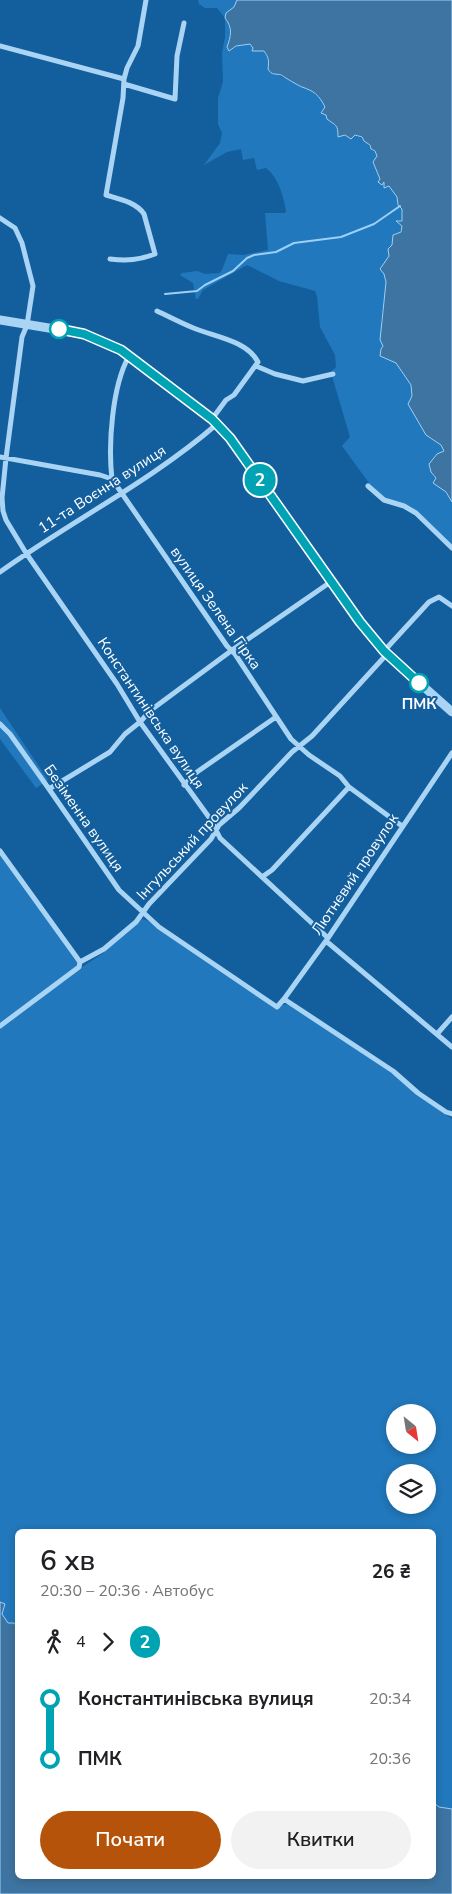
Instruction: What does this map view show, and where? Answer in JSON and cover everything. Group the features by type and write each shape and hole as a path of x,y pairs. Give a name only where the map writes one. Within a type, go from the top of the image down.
{"street":[{"path":"110,259 127,261 142,259 155,254 141,209 136,205 106,195 124,81 127,68 138,46 146,0"},
{"path":"0,46 124,81 175,99 177,56 184,23"},
{"name":"Константинівська вулиця","path":"0,218 14,228 18,236 33,286 27,325 22,336 3,457 3,511 12,531 117,684 140,722 211,820 220,838 327,939 452,1046"},
{"path":"156,311 198,330 233,342 255,357 258,362 256,366 275,374 303,381 334,374"},
{"path":"0,320 84,334 104,341 130,356 214,422 230,438 360,622 386,653 452,712"},
{"name":"вулиця Зелена Гірка","path":"130,356 123,368 111,427 109,452 112,478 291,739 340,776 349,787 402,826"},
{"name":"11-та Воєнна вулиця","path":"0,572 26,553 122,494 204,435 214,422 226,400 234,395 256,366"},
{"path":"3,457 100,474 112,478"},
{"path":"368,486 384,500 404,506 416,513 452,548"},
{"path":"49,789 110,752 125,734 151,710 332,581"},
{"name":"Інгульський провулок","path":"0,1026 79,968 80,962 104,949 136,922 216,832 219,825 239,808 292,752 312,736 429,602 439,597 452,606"},
{"path":"184,784 197,772 276,717"},
{"name":"Безіменна вулиця","path":"0,724 10,734 119,890 159,927 277,1007"},
{"name":"Лютневий провулок","path":"277,1007 327,939 452,753"},
{"path":"262,877 272,870 349,787"},
{"path":"0,851 80,962"},
{"path":"284,999 393,1071 418,1093 452,1114"},
{"path":"437,1034 452,1017"}],"shaded area":[{"path":"198,0 237,0 234,7 226,13 225,18 217,8 205,8 199,4"},
{"path":"237,0 452,0 452,502 446,492 433,483 436,478 431,472 429,464 437,454 444,451 441,445 426,435 408,404 412,396 411,385 396,363 380,356 383,346 380,340 386,282 384,274 380,269 389,256 388,249 392,245 393,235 401,232 402,226 396,221 402,221 402,209 398,205 397,197 389,186 384,188 384,182 382,185 378,182 380,179 373,162 377,156 375,151 371,149 370,145 362,137 355,135 351,139 345,135 338,137 336,126 327,119 326,115 321,113 325,107 316,94 281,75 271,73 268,69 268,60 264,51 252,51 253,48 250,44 236,46 229,51 227,47 230,29 225,18 226,13 234,7"},
{"path":"225,18 230,29 227,47 230,51 244,44 250,44 253,48 252,51 264,51 270,62 268,66 281,77 306,87 321,99 325,107 327,119 337,127 338,135 352,137 354,135 366,141 372,151 376,152 378,172 382,183 385,184 384,188 389,186 397,197 398,205 402,209 402,219 399,223 402,226 400,232 393,236 392,245 388,249 389,256 384,274 386,282 381,323 396,363 411,385 412,396 409,404 426,435 441,445 444,451 437,454 429,464 431,472 452,502 452,551 417,515 384,501 366,486 369,483 342,446 350,437 332,376 332,371 336,367 335,355 320,327 315,291 279,281 247,265 203,290 198,299 196,299 193,283 180,275 197,271 205,274 219,273 228,254 243,255 268,250 265,213 285,213 286,211 282,193 274,177 266,168 257,170 254,158 243,160 241,149 227,152 204,165 220,143 222,133 218,124 218,98 223,82 222,53 225,37"},
{"path":"0,708 48,780 36,788 0,739"},
{"path":"0,854 82,967 102,954 142,919 148,921 278,1010 282,1005 288,1004 393,1072 417,1094 452,1119 452,1809 439,1807 436,1805 436,1529 15,1529 15,1624 8,1623 2,1614 2,1602 0,1602"},
{"path":"0,1602 5,1604 2,1614 8,1623 15,1624 15,1879 436,1879 436,1805 439,1807 452,1809 452,1894 0,1894"}],"waterway":[{"path":"165,294 197,291 233,271 247,258 254,255 276,252 294,243 341,237 374,224 400,206"}],"bus line":[{"name":"2","path":"59,329 84,334 104,341 121,350 212,419 230,438 360,622 384,651 419,683"}],"place":[{"name":"ПМК","path":"419,683"}]}
